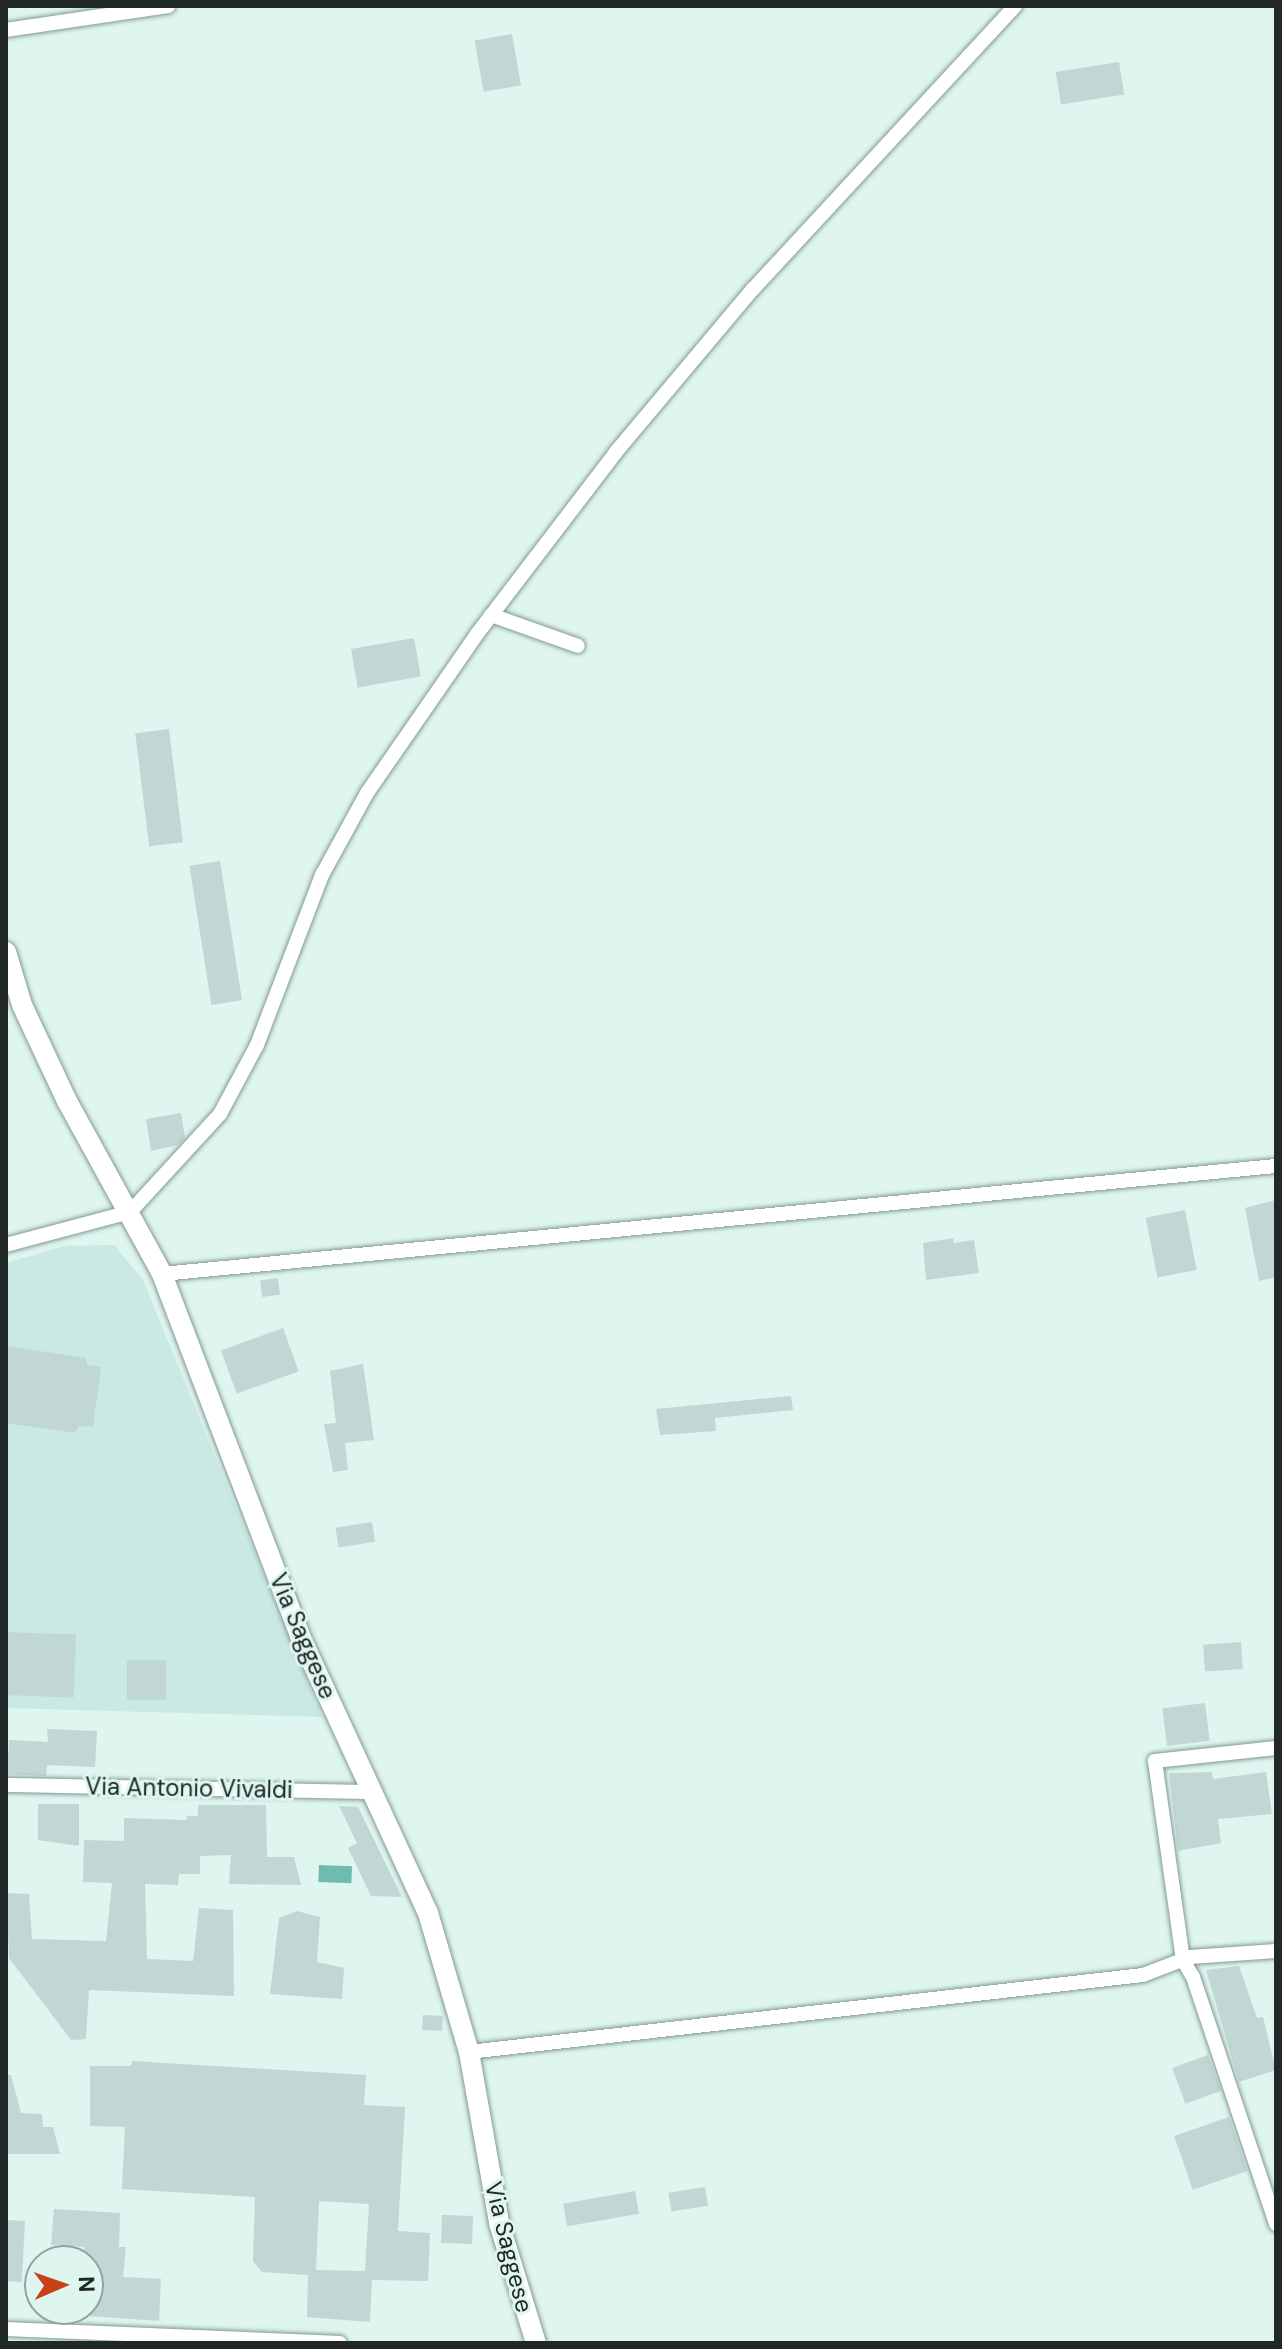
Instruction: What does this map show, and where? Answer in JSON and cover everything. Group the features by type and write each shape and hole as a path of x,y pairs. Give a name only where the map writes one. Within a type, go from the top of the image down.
{"main road":[{"name":"Via Saggese","path":"6,952 22,1005 61,1087 162,1274 300,1636 428,1913 469,2052 499,2223 536,2343"}],"street":[{"path":"6,30 168,6"},
{"path":"6,1245 130,1212 220,1114 257,1045 322,875 367,793 491,615 616,452 753,289 1015,6"},
{"path":"491,615 578,646"},
{"path":"162,1274 1276,1166"},
{"path":"1276,1748 1155,1761 1183,1960 1193,1977 1276,2224"},
{"name":"Via Antonio Vivaldi","path":"6,1785 372,1792"},
{"path":"469,2052 1143,1975 1183,1960 1276,1951"},
{"path":"6,2329 71,2337 340,2343"}],"shaded area":[{"path":"114,1245 143,1280 322,1717 6,1708 6,1263 65,1246"},
{"path":"319,1865 352,1866 351,1883 318,1882"}],"building":[{"path":"512,34 521,85 484,92 475,41"},
{"path":"1119,62 1124,95 1061,105 1056,72"},
{"path":"414,638 421,676 358,688 351,649"},
{"path":"169,729 183,842 149,846 135,733"},
{"path":"220,861 242,1000 211,1005 189,866"},
{"path":"181,1113 185,1138 178,1145 151,1151 146,1119"},
{"path":"1276,1200 1276,1277 1259,1281 1245,1208"},
{"path":"1185,1210 1197,1270 1157,1278 1146,1218"},
{"path":"953,1238 954,1243 974,1240 979,1273 926,1280 923,1243"},
{"path":"278,1278 280,1295 262,1297 260,1280"},
{"path":"283,1328 299,1371 237,1394 221,1351"},
{"path":"6,1346 86,1358 87,1365 101,1367 93,1427 79,1426 75,1433 6,1423"},
{"path":"363,1364 374,1440 345,1443 348,1470 333,1472 324,1424 336,1423 330,1371"},
{"path":"791,1396 793,1410 715,1418 716,1431 660,1435 656,1409"},
{"path":"372,1522 375,1542 339,1548 335,1528"},
{"path":"6,1632 76,1634 74,1697 6,1695"},
{"path":"1241,1642 1243,1669 1205,1672 1203,1645"},
{"path":"127,1660 166,1660 166,1700 127,1700"},
{"path":"1205,1703 1210,1741 1167,1746 1162,1708"},
{"path":"47,1729 97,1731 95,1767 47,1765 46,1776 7,1774 9,1740 48,1742"},
{"path":"1212,1772 1213,1779 1266,1772 1272,1814 1218,1819 1221,1843 1178,1851 1169,1773"},
{"path":"38,1804 79,1804 79,1846 38,1840"},
{"path":"198,1805 266,1805 267,1857 294,1857 301,1885 229,1884 231,1855 200,1856 200,1874 179,1874 178,1885 145,1884 147,1959 193,1961 199,1908 233,1910 234,1996 89,1990 86,2039 71,2040 9,1958 6,1893 29,1894 32,1939 106,1941 112,1883 83,1882 84,1840 124,1841 124,1818 186,1820 187,1816 198,1816"},
{"path":"339,1806 358,1807 402,1897 371,1896 348,1848 357,1843"},
{"path":"297,1911 320,1917 317,1962 344,1968 342,1999 270,1994 279,1918"},
{"path":"1239,1966 1257,2018 1263,2017 1276,2070 1239,2082 1206,1970"},
{"path":"423,2015 443,2016 442,2031 422,2030"},
{"path":"1208,2055 1221,2091 1185,2104 1172,2068"},
{"path":"132,2061 366,2075 364,2105 405,2107 398,2231 430,2233 428,2281 372,2280 370,2322 307,2317 308,2275 262,2272 253,2261 255,2197 122,2189 125,2127 90,2126 90,2066 131,2066","holes":["319,2201 369,2204 365,2271 316,2270"]},
{"path":"6,2075 11,2075 21,2113 42,2114 43,2127 53,2127 60,2154 6,2154"},
{"path":"1229,2117 1248,2171 1193,2190 1174,2136"},
{"path":"705,2187 708,2206 671,2212 668,2193"},
{"path":"635,2191 639,2214 567,2226 563,2204"},
{"path":"54,2209 120,2213 119,2247 126,2247 123,2277 161,2279 159,2321 104,2317 104,2245 51,2245"},
{"path":"442,2215 473,2216 472,2244 441,2243"},
{"path":"6,2220 25,2221 22,2282 6,2281"}]}
